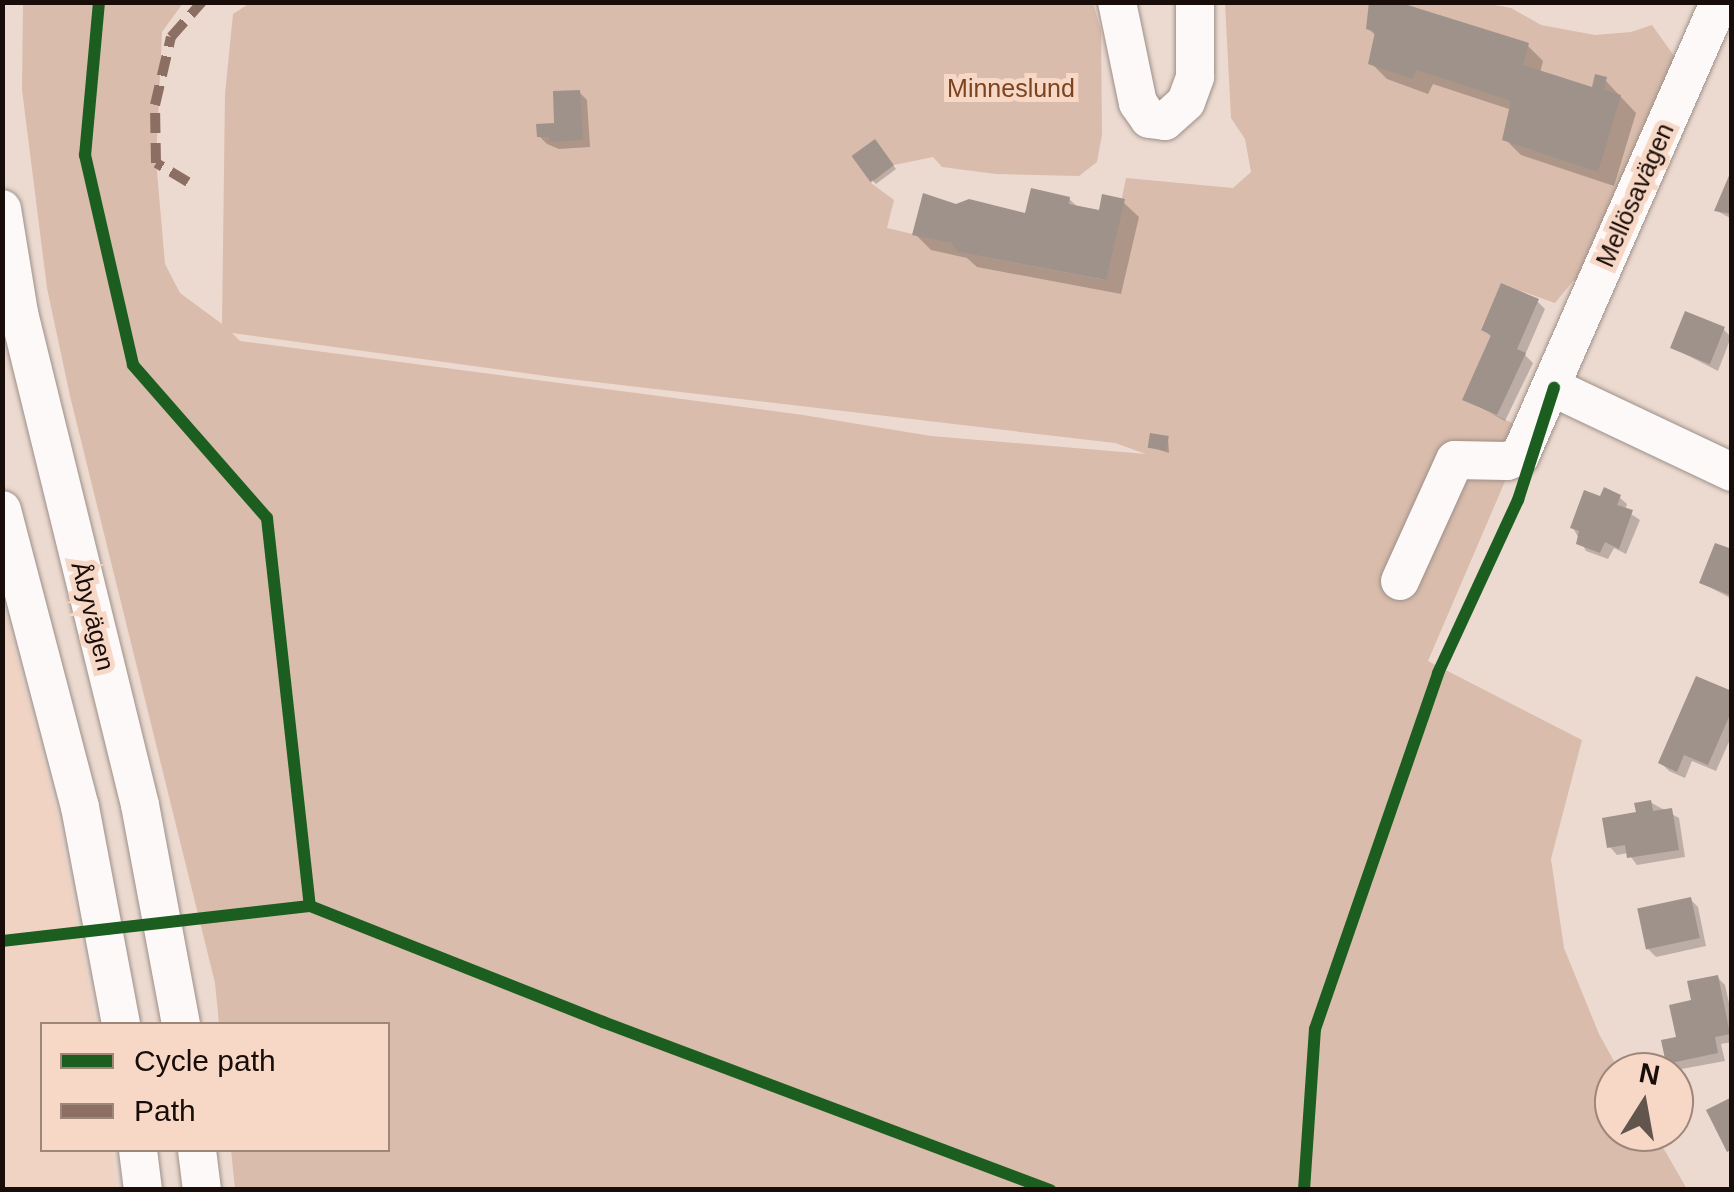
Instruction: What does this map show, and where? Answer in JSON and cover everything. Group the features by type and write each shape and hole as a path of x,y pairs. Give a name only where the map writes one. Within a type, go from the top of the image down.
{"street":[{"path":"1117,2 1138,103 1150,119 1165,121 1186,102 1195,77 1195,2"},
{"name":"Mellösavägen","path":"1400,581 1455,460 1507,461 1520,456 1554,388 1576,324 1719,2"},
{"name":"Åbyvägen","path":"2,208 19,314 140,805 181,1022"},
{"path":"1554,388 1732,472"},
{"path":"2,510 80,806 121,1022"},
{"path":"138,1152 143,1190"},
{"path":"197,1152 202,1190"}],"shaded area":[{"path":"3,605 57,814 96,1022 40,1022 40,1152 112,1152 117,1189 3,1189"}],"green space":[{"name":"Minneslund","path":"23,3 183,3 162,32 156,160 165,264 180,293 222,324 225,94 233,14 250,3 1093,3 1101,31 1102,135 1097,162 1079,176 996,174 942,167 933,157 894,165 871,183 894,200 887,228 951,243 959,252 1105,280 1126,178 1233,188 1251,172 1245,139 1231,118 1225,3 1484,3 1511,8 1541,25 1595,35 1631,32 1652,25 1677,60 1590,278 1573,281 1555,303 1501,284 1481,329 1491,335 1463,400 1527,430 1428,661 1582,740 1551,859 1564,948 1609,1052 1594,1052 1594,1152 1666,1152 1687,1189 235,1189 231,1152 390,1152 390,1022 219,1022 215,983 70,396 47,288 22,90","holes":["232,333 561,378 1115,443 1146,454 931,436 803,415 240,341"]}],"building":[{"path":"1369,2 1398,2 1529,43 1523,65 1592,87 1595,74 1607,77 1604,90 1621,95 1598,172 1502,140 1511,101 1417,70 1412,79 1368,64 1375,32 1366,29"},
{"path":"580,90 583,140 549,142 549,137 537,137 536,124 554,123 553,91"},
{"path":"875,139 894,165 870,182 852,156"},
{"path":"1731,171 1732,214 1714,211"},
{"path":"1031,188 1070,197 1069,204 1099,210 1102,194 1125,199 1106,280 958,252 951,243 912,235 923,193 956,204 969,199 1025,213"},
{"path":"1501,283 1539,299 1517,349 1526,353 1497,415 1462,400 1491,335 1481,330"},
{"path":"1685,311 1725,327 1710,364 1670,348"},
{"path":"1150,433 1169,436 1166,451 1148,448"},
{"path":"1604,487 1621,495 1617,505 1633,510 1619,549 1605,542 1600,553 1576,544 1579,531 1570,528 1584,490 1600,496"},
{"path":"1715,543 1732,549 1732,596 1699,583"},
{"path":"1696,676 1732,691 1732,710 1708,765 1684,755 1677,772 1658,763"},
{"path":"1651,800 1653,811 1672,808 1679,850 1627,858 1625,845 1607,848 1602,818 1636,812 1634,803"},
{"path":"1691,897 1700,938 1646,950 1637,908"},
{"path":"1718,975 1730,1034 1715,1037 1718,1053 1694,1058 1694,1052 1664,1052 1661,1040 1676,1037 1669,1005 1691,1000 1687,981"},
{"path":"1732,1097 1732,1149 1727,1152 1706,1110"}],"marked path":[{"path":"188,182 156,163 155,105 171,37 202,2"}],"cycle path":[{"path":"99,2 85,155 133,365 267,518 310,906"},
{"path":"1304,1190 1315,1029 1438,673 1518,500 1554,388"},
{"path":"2,941 310,906 603,1022 1050,1190"}]}
